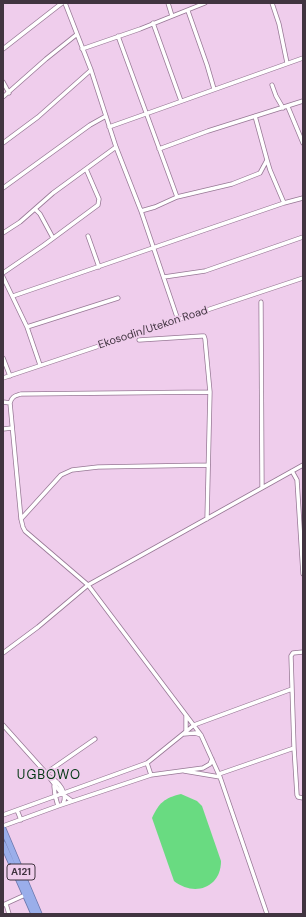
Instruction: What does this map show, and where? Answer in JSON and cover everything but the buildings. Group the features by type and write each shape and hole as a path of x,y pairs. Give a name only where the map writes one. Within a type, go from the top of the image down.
{"highway":[{"name":"A121","path":"3,828 39,914"},
{"name":"A121","path":"3,844 5,854 34,914"}],"street":[{"path":"3,49 64,3 91,70 116,147 142,211 178,320"},
{"path":"168,3 172,16"},
{"path":"82,48 188,11 205,3"},
{"path":"272,3 279,24 287,63"},
{"path":"188,11 214,89"},
{"path":"153,23 181,101"},
{"path":"3,97 76,35"},
{"path":"118,36 177,197"},
{"path":"109,127 303,58"},
{"path":"3,143 38,117 91,70"},
{"path":"3,82 9,93"},
{"path":"272,85 276,96 286,107 303,143"},
{"path":"159,149 208,131 303,101"},
{"path":"3,188 90,125 106,116"},
{"path":"255,116 270,170 284,203"},
{"path":"3,233 35,209 53,193 116,147"},
{"path":"260,173 267,160"},
{"path":"3,273 98,205 99,199 86,169"},
{"path":"142,211 177,197 232,184 270,170"},
{"path":"13,296 284,203 303,198"},
{"path":"35,209 40,214 53,238"},
{"path":"88,236 99,267"},
{"path":"164,277 205,271 303,237"},
{"path":"3,277 27,328 40,366"},
{"name":"Ekosodin/Utekon Road","path":"3,378 303,278"},
{"path":"27,328 118,298"},
{"path":"261,302 262,487"},
{"path":"139,340 204,336 210,392 207,519"},
{"path":"3,358 10,376"},
{"path":"210,392 21,394 11,398 12,428 21,519 25,530 88,585 201,735 220,776 267,914"},
{"path":"3,402 10,403"},
{"path":"3,429 12,428"},
{"path":"3,653 38,627 88,585 303,465"},
{"path":"21,519 61,475 72,470 98,467 208,466"},
{"path":"292,471 297,480 301,509 303,574"},
{"path":"303,652 291,655 297,795 298,797 303,798"},
{"path":"3,815 147,763 194,726 292,689"},
{"path":"185,733 186,715"},
{"path":"3,725 46,773 60,785 64,793 64,804"},
{"path":"185,733 195,733 201,735"},
{"path":"46,773 95,739"},
{"path":"183,771 220,776 294,748"},
{"path":"3,828 58,806 151,775 207,766 210,764 212,759"},
{"path":"147,763 151,775"},
{"path":"50,777 54,785 58,806"},
{"path":"54,785 72,801"},
{"path":"18,810 21,820"},
{"path":"9,914 5,905 25,895"}],"green space":[{"path":"181,794 197,801 202,806 221,861 220,870 216,878 205,887 198,889 182,886 174,881 152,818 157,808 166,799"}],"district":[{"name":"UGBOWO","path":"49,776"}]}
